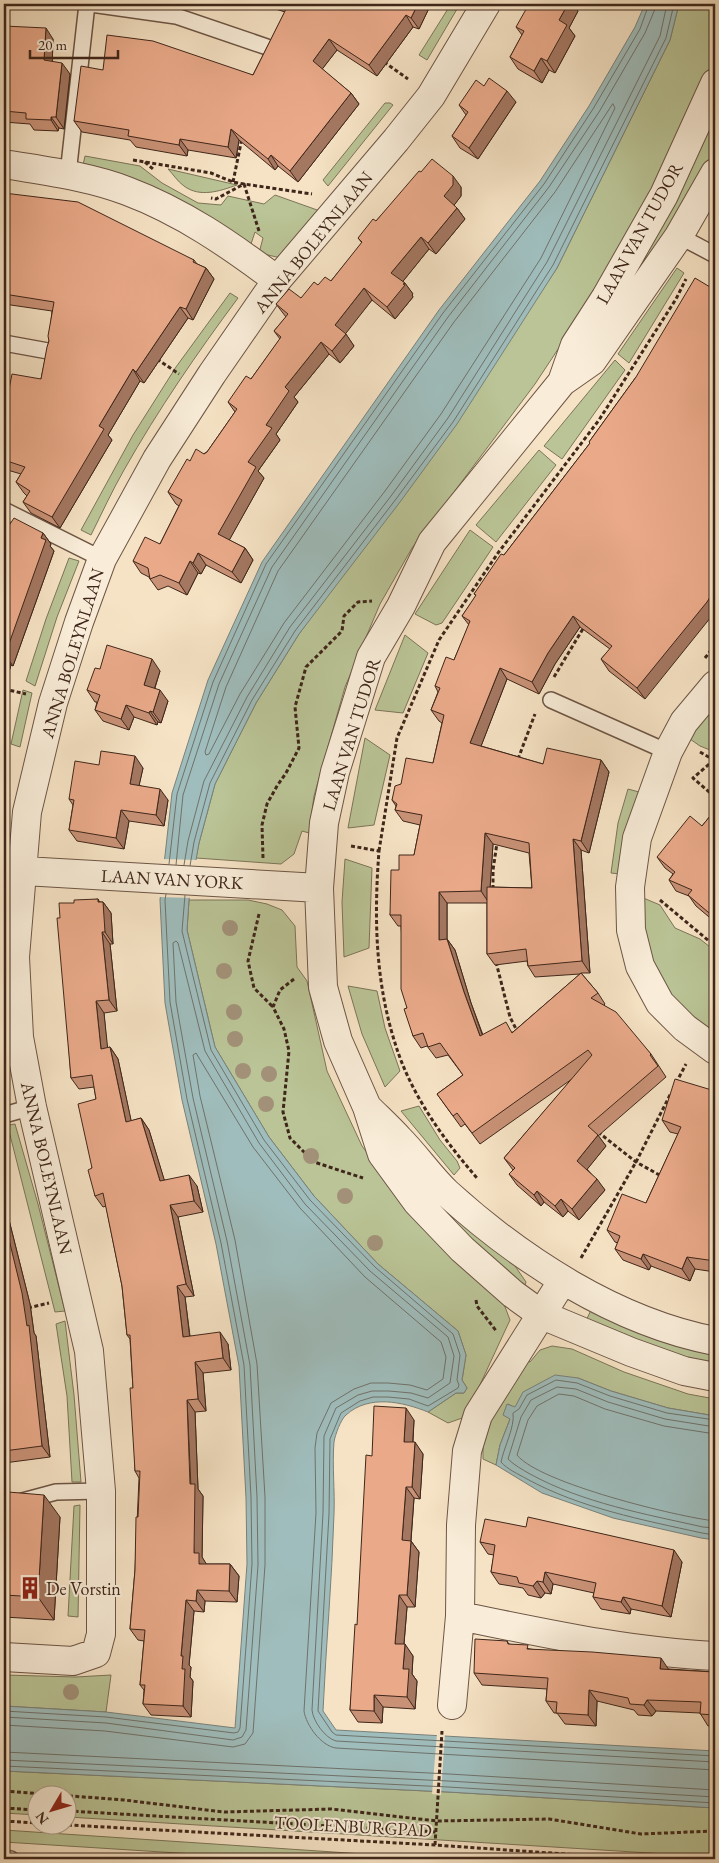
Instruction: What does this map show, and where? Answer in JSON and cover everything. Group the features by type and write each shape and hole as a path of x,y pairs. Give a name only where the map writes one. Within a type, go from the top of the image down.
{"street":[{"name":"ANNA BOLEYNLAAN","path":"4,1657 73,1661 96,1653 101,1634 101,1491 89,1352 32,1107 19,1037 15,958 24,871 16,812 79,622 102,559 157,459 277,280 337,211 431,96 486,4"},
{"name":"LAAN VAN TUDOR","path":"562,382 575,345 606,297 664,195 715,83"},
{"path":"4,164 68,174 126,191 185,217 228,244 277,280"},
{"name":"LAAN VAN TUDOR","path":"715,173 699,247 592,361 562,382 432,542 401,606 371,657 335,772 324,823 319,888 323,987 338,1041 367,1107 382,1154 418,1202 462,1249 512,1294 542,1315 623,1349 684,1371 715,1377"},
{"path":"707,1044 685,1028 660,1003 640,966 630,930 630,887 637,838 668,752 684,722 715,685"},
{"name":"LAAN VAN YORK","path":"24,871 219,881 263,872 319,888"},
{"name":"LAAN VAN TUDOR","path":"367,1107 399,1138 446,1192 498,1235 571,1271 602,1302 646,1321 692,1337 715,1342"},
{"path":"447,1716 460,1616 461,1525 467,1451 478,1414 571,1271"},
{"path":"460,1616 587,1641 715,1656"}],"lane":[{"path":"68,174 87,4"},
{"path":"91,4 176,16 267,47"},
{"path":"4,343 48,351"},
{"path":"4,510 102,559"},
{"path":"545,703 668,752"},
{"path":"4,1115 32,1107"},
{"path":"4,1506 56,1492 101,1491"},
{"path":"4,1859 11,1859"}],"path":[{"path":"379,58 431,96"},
{"path":"234,182 243,134"},
{"path":"126,159 211,173 244,184 314,194 337,211"},
{"path":"145,162 160,173"},
{"path":"244,184 260,236 249,259"},
{"path":"207,198 216,199 244,184"},
{"path":"482,1183 438,1127 415,1089 395,1044 383,998 376,939 377,879 379,851 397,738 439,640 498,552 600,420 676,299 699,247"},
{"path":"155,357 201,391"},
{"path":"273,1007 254,988 248,961 255,933 263,872 262,825 267,804 299,748 295,707 306,667 342,631 344,616 358,602 380,600 401,606"},
{"path":"551,682 585,626"},
{"path":"516,764 545,703"},
{"path":"714,760 693,778 715,797"},
{"path":"493,897 498,841"},
{"path":"323,842 379,851"},
{"path":"630,887 651,893 715,946"},
{"path":"494,957 510,1017 521,1040"},
{"path":"571,1271 707,1044"},
{"path":"593,1129 636,1162 665,1178"},
{"path":"22,1309 76,1298"},
{"path":"435,1845 436,1798 447,1716"},
{"path":"4,1791 124,1800 224,1812 331,1809 437,1821 549,1819 641,1834 715,1831"},
{"path":"4,1808 28,1809"},
{"path":"78,1812 436,1832"},
{"path":"4,1821 28,1822"},
{"name":"TOOLENBURGPAD","path":"78,1826 435,1845 637,1859"}],"green space":[{"path":"451,4 460,4 427,60 419,55"},
{"path":"679,4 715,4 715,56 681,133 617,260 535,384 412,548 380,604 345,687 314,796 309,833 302,831 294,854 281,864 196,858 215,784 256,703 299,634 509,340 557,268 670,40"},
{"path":"715,101 715,149 689,199 640,274 583,346"},
{"path":"385,103 393,105 328,186 323,180"},
{"path":"85,156 140,166 162,183 198,203 221,205 228,196 264,204 275,195 320,211 281,258 259,253 263,238 255,232 250,247 83,165"},
{"path":"168,169 237,185 217,191 197,192 190,190 182,184"},
{"path":"677,268 684,273 629,363 618,354"},
{"path":"230,293 238,298 150,426 120,478 91,535 81,530 133,435 176,367"},
{"path":"615,360 625,370 562,459 544,446"},
{"path":"539,450 556,465 496,542 476,525"},
{"path":"470,530 493,547 442,623 436,625 415,614"},
{"path":"69,558 79,561 57,617 35,686 26,681 46,619"},
{"path":"405,635 428,653 403,713 375,710"},
{"path":"23,690 32,693 20,747 11,744"},
{"path":"715,700 715,752 700,746 690,739"},
{"path":"365,738 390,755 374,825 348,828"},
{"path":"628,789 639,792 620,874 611,873 618,823"},
{"path":"345,859 372,868 369,948 344,957 342,902"},
{"path":"641,897 660,905 675,928 700,939 715,951 715,1034 676,1002 657,977 642,937"},
{"path":"189,900 248,900 267,904 282,910 295,926 297,967 307,981 327,1071 362,1146 419,1222 502,1299 510,1320 465,1417 448,1423 428,1412 456,1393 464,1393 467,1388 462,1380 466,1355 458,1331 378,1264 314,1196 269,1137 215,1047 187,930"},
{"path":"348,986 377,991 385,1028 400,1071 385,1087 362,1034"},
{"path":"419,1106 440,1140 457,1161 460,1168 454,1175 401,1111"},
{"path":"15,1124 38,1204 65,1311 55,1312 9,1131 9,1125"},
{"path":"429,1188 513,1263 526,1282 524,1289 419,1191"},
{"path":"592,1308 715,1350 715,1372 583,1327"},
{"path":"65,1321 74,1395 81,1482 72,1482 67,1396 56,1324"},
{"path":"552,1346 572,1349 624,1372 688,1394 715,1399 715,1416 668,1408 611,1391 578,1378 515,1408 508,1404 510,1419 500,1445 496,1465 483,1459 483,1435 518,1368 525,1360 530,1362 540,1350"},
{"path":"80,1505 78,1617 68,1616 74,1506"},
{"path":"4,1675 76,1677 111,1675 106,1712 4,1706"},
{"path":"4,1771 448,1792 715,1808 715,1857 78,1818 78,1786 28,1786 28,1814 4,1813"},
{"path":"4,1830 28,1832 28,1836 78,1835 438,1859 273,1859 4,1842"}],"water":[{"path":"645,4 679,4 670,40 557,268 457,424 299,634 256,703 215,784 199,843 189,900 187,930 215,1047 269,1137 314,1196 378,1264 458,1331 466,1355 462,1380 467,1388 464,1393 456,1393 428,1412 397,1403 375,1402 365,1404 355,1408 346,1415 338,1427 333,1451 333,1539 323,1711 336,1730 715,1751 715,1808 448,1792 4,1771 4,1706 106,1712 235,1728 247,1564 246,1498 239,1366 216,1244 182,1100 165,1003 160,900 172,793 208,680 262,562 439,310 540,181 589,106 635,27"},
{"path":"555,1375 578,1378 611,1391 668,1408 715,1416 715,1540 613,1518 542,1493 496,1465 500,1445 510,1419 503,1415 507,1404 515,1407 523,1392"}],"pier":[{"path":"162,859 198,860 192,898 158,897"},
{"path":"437,1733 445,1733 441,1795 432,1794"}],"building":[{"path":"284,4 418,4 411,18 406,15 369,65 329,39 313,61 351,93 290,171 271,155 268,159 231,129 228,147 180,139 179,145 128,136 129,130 74,121 81,66 103,70 107,35 153,41 253,75 288,5"},
{"path":"529,4 568,4 559,20 567,25 547,61 541,58 534,71 510,57 524,31 516,27"},
{"path":"4,26 46,28 44,60 62,63 56,117 51,117 51,120 26,119 26,113 4,111"},
{"path":"489,78 507,91 469,148 452,136 468,112 459,105 476,80 484,86"},
{"path":"432,159 453,176 453,185 444,196 457,208 428,243 421,237 391,273 405,283 403,284 405,285 387,307 364,288 335,325 346,334 332,351 321,342 285,387 289,391 266,425 272,428 248,462 256,467 218,534 245,548 232,572 198,553 193,563 190,561 179,583 160,575 150,579 148,568 133,561 145,537 160,544 182,500 168,492 187,459 190,461 196,449 204,454 207,452 237,409 228,402 246,376 251,379 281,337 274,331 288,314 276,304 289,289 301,298 314,282 318,285 325,277 331,281 362,242 358,238 373,219 376,221 419,171 421,172"},
{"path":"4,193 78,202 194,260 193,262 206,268 186,309 180,307 136,372 133,369 99,426 104,429 52,517 23,502 30,491 16,482 25,467 4,460 4,409 12,374 41,379 49,341 48,336 54,302 4,294"},
{"path":"695,278 715,290 715,589 707,602 637,688 601,659 612,646 573,616 548,653 532,682 500,668 470,743 543,764 547,748 601,760 581,841 573,839 582,961 528,966 526,949 487,954 487,887 532,888 529,843 485,833 481,891 439,892 439,940 447,939 480,1036 506,1022 512,1033 581,973 598,993 591,998 616,1012 651,1054 658,1066 588,1126 598,1135 577,1161 597,1179 572,1209 561,1199 555,1206 537,1191 534,1195 509,1174 515,1168 504,1158 592,1055 588,1050 472,1133 457,1113 453,1116 437,1094 463,1075 440,1043 428,1047 423,1033 413,1036 404,1009 407,1008 401,989 401,915 390,915 391,870 399,870 399,855 414,855 422,815 395,810 397,804 392,800 395,786 401,784 406,758 433,763 444,715 431,710 440,688 435,686 446,657 454,660 470,621 462,616 476,595 474,594 501,554 504,555 590,443 636,377"},
{"path":"14,518 43,533 41,538 46,540 5,655 4,532 6,526 8,527"},
{"path":"107,645 152,659 144,685 160,690 153,712 150,711 149,713 126,705 121,719 95,710 100,695 87,690 95,668 100,669"},
{"path":"101,751 135,756 130,784 160,789 156,815 121,810 116,838 69,830 74,800 69,799 75,761 99,765"},
{"path":"715,763 715,772 711,766"},
{"path":"715,810 715,918 688,895 692,890 669,880 675,872 657,857 690,816 702,826"},
{"path":"98,899 98,902 103,902 105,932 102,932 109,1000 96,1001 101,1049 110,1047 126,1122 141,1118 160,1181 189,1175 194,1201 170,1205 186,1284 177,1286 183,1337 220,1332 223,1358 195,1362 198,1399 187,1400 190,1484 195,1484 194,1553 199,1553 199,1564 230,1564 229,1591 197,1590 196,1601 186,1600 181,1656 183,1656 182,1669 185,1669 183,1706 143,1704 145,1685 140,1685 145,1630 130,1629 140,1471 135,1471 130,1388 133,1388 130,1335 127,1335 122,1286 103,1193 95,1196 88,1170 92,1168 78,1104 96,1099 92,1075 71,1078 57,918 60,918 59,903 74,903 74,900"},
{"path":"675,1079 715,1091 715,1261 687,1257 682,1269 643,1254 641,1259 615,1249 620,1236 607,1230 622,1194 646,1203 681,1127 662,1120"},
{"path":"4,1219 22,1293 27,1326 29,1325 42,1446 4,1451"},
{"path":"374,1406 406,1408 404,1442 415,1442 412,1487 406,1487 402,1540 411,1541 407,1595 399,1595 395,1644 405,1644 403,1669 409,1669 407,1697 374,1695 374,1711 350,1710 355,1624 357,1625 366,1455 372,1456"},
{"path":"8,1492 44,1495 38,1597 4,1595 4,1536"},
{"path":"528,1517 674,1550 662,1606 623,1597 621,1602 593,1597 596,1583 545,1572 543,1582 537,1581 533,1586 519,1583 517,1577 491,1572 495,1545 480,1542 485,1519 526,1527"},
{"path":"712,1565 715,1565 715,1604 710,1604"},
{"path":"475,1639 507,1641 508,1644 528,1645 527,1649 661,1658 660,1669 714,1672 715,1663 715,1715 700,1714 701,1702 647,1700 644,1705 630,1704 628,1698 589,1690 588,1715 556,1713 557,1702 546,1701 548,1678 474,1673"}],"place":[{"name":"De Vorstin","path":"30,1588"}]}
